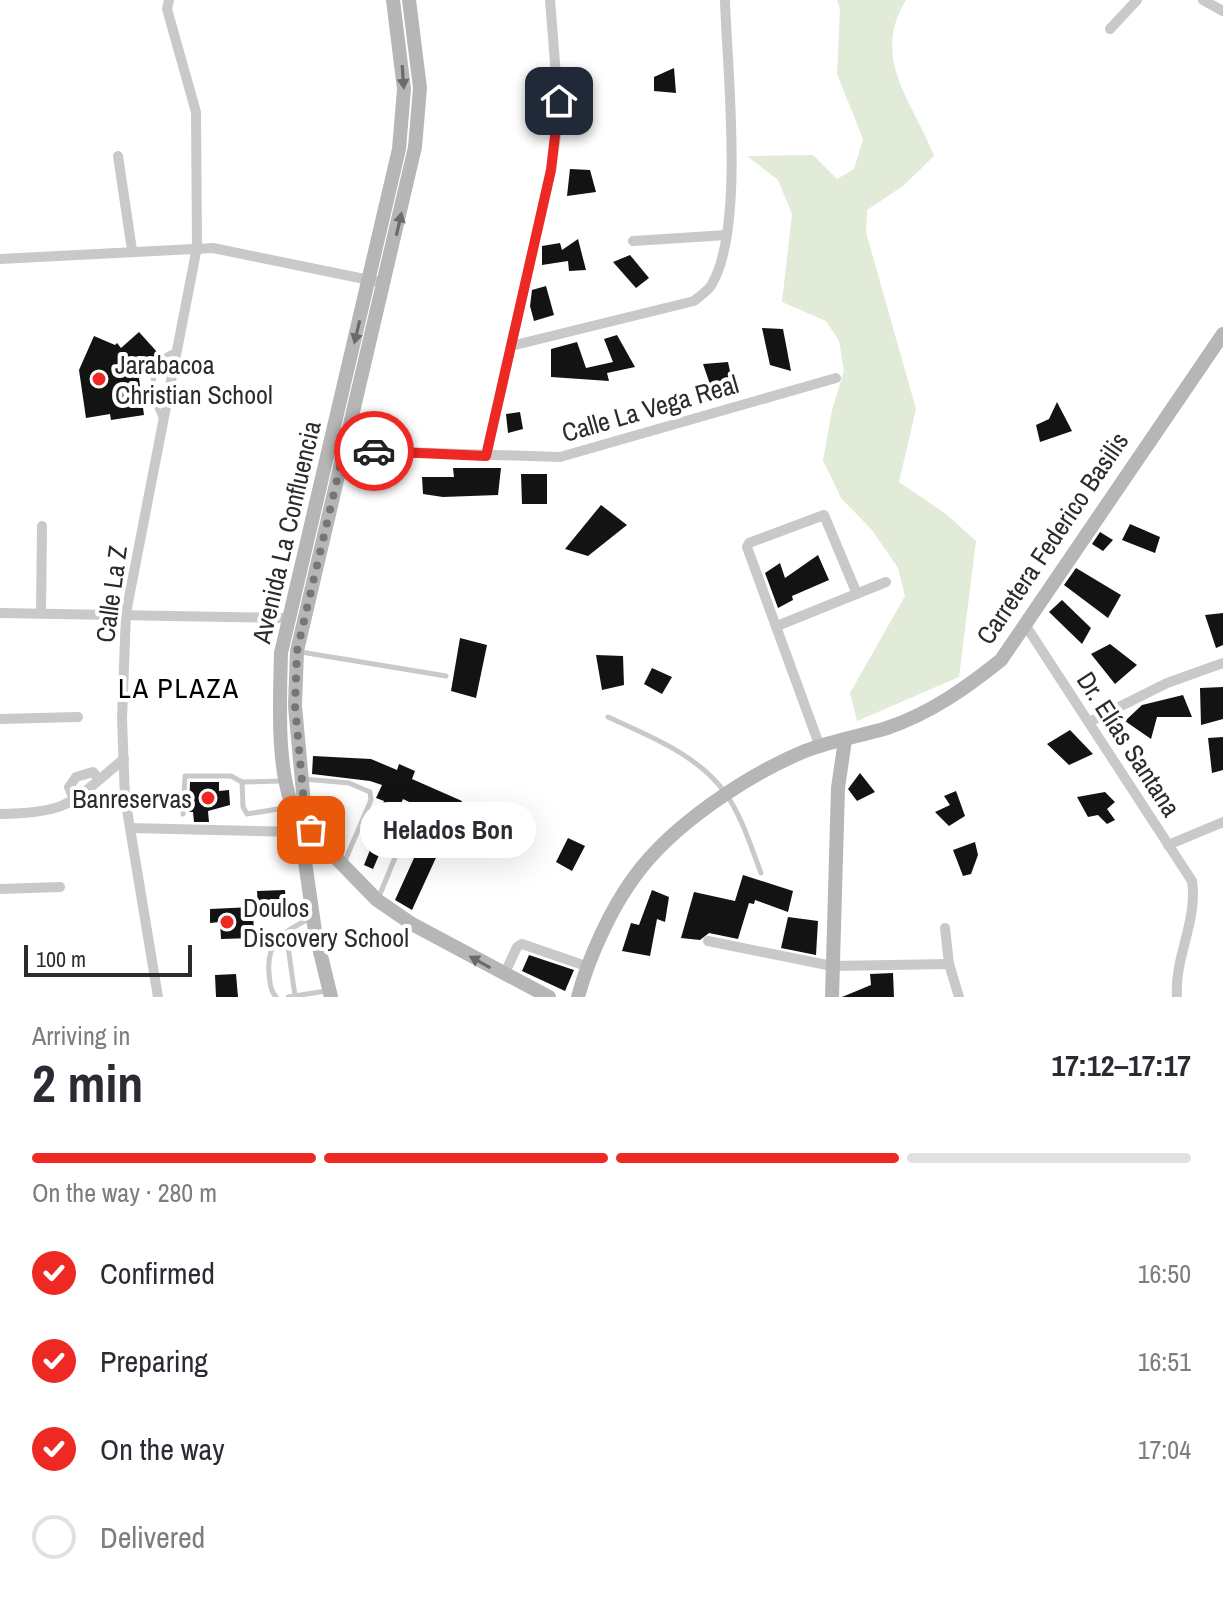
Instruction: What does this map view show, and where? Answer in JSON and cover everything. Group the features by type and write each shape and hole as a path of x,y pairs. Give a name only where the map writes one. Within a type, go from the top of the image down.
{"street":[{"name":"Avenida La Confluencia","path":"300,826 291,807 297,651 337,450 377,281 399,149 404,89 393,0"},
{"name":"Avenida La Confluencia","path":"377,281 400,223 416,132 420,88 409,0"},
{"path":"486,456 551,170 559,113 550,0"},
{"path":"511,346 694,301 712,285 727,235 732,197 725,0"},
{"path":"1110,29 1137,0"},
{"path":"1203,0 1223,11"},
{"name":"Calle La Z","path":"158,997 130,828 124,759 126,613 197,247 196,112 168,2"},
{"path":"118,156 132,250"},
{"path":"633,241 727,235"},
{"path":"0,259 197,247 377,281"},
{"name":"Carretera Federico Basilis","path":"578,997 586,966 635,876 688,823 754,774 820,747 890,726 956,696 1001,660 1223,334"},
{"name":"Calle La Vega Real","path":"337,450 560,457 836,378"},
{"name":"Avenida La Confluencia","path":"300,826 304,803 294,780 280,707 281,653 337,450"},
{"path":"820,747 747,547 749,543 818,515 827,519 857,594"},
{"path":"41,613 42,526"},
{"path":"777,626 886,582"},
{"path":"0,613 289,618"},
{"name":"Dr. Elías Santana","path":"1024,623 1192,881 1194,891 1177,997"},
{"path":"1089,722 1167,683 1223,663"},
{"path":"0,719 78,717"},
{"path":"832,997 838,788 845,740"},
{"path":"0,814 36,813 75,802 124,759"},
{"path":"75,802 69,787 76,777 93,772 99,779"},
{"path":"1168,845 1223,822"},
{"path":"300,826 313,917 330,994"},
{"path":"130,828 300,826 344,863 377,900 412,924 549,997"},
{"path":"0,889 60,887"},
{"path":"945,928 949,964 959,997"},
{"path":"708,941 832,966 949,964"},
{"path":"504,975 517,947 522,944 586,966"}],"lane":[{"path":"163,420 153,400 153,374 159,359 176,351"},
{"path":"281,653 297,651 446,676"},
{"path":"608,717 668,745 710,776 726,794 761,873"},
{"path":"183,814 185,776 231,776 242,782 294,780 349,783 370,792 371,800 344,863"},
{"path":"242,782 243,807 247,814 291,807"},
{"path":"377,900 415,809"},
{"path":"276,997 271,990 268,957 275,938 313,917"},
{"path":"286,932 295,996"},
{"path":"288,997 330,994"}],"green space":[{"path":"837,0 906,0 896,21 892,42 894,61 906,98 934,156 903,186 867,210 866,232 916,409 899,482 946,514 976,541 959,677 857,721 850,693 905,596 898,568 872,530 841,498 823,460 832,410 844,371 839,341 826,321 782,302 792,214 778,180 747,156 813,155 837,179 854,169 863,139 837,74 840,9"}],"building":[{"path":"674,68 676,93 654,91 654,77"},
{"path":"570,169 590,170 596,192 567,196"},
{"path":"578,239 586,270 569,271 568,261 542,265 542,246 560,243 562,250"},
{"path":"630,255 649,278 636,288 613,262"},
{"path":"546,286 554,315 534,321 530,306 532,290"},
{"path":"762,328 783,329 791,371 770,365"},
{"path":"139,332 158,353 138,371 144,415 111,420 110,414 86,418 79,370 94,336 115,345 117,343 121,348"},
{"path":"617,335 635,367 607,373 609,381 551,377 551,349 577,342 586,368 613,362 604,339"},
{"path":"728,362 734,390 714,396 703,364"},
{"path":"1057,402 1072,431 1040,442 1036,425 1049,419"},
{"path":"520,412 523,429 508,433 506,414"},
{"path":"453,468 501,468 498,495 443,497 423,494 422,477 454,477"},
{"path":"521,474 547,474 547,504 522,504"},
{"path":"601,505 627,525 588,556 565,549"},
{"path":"1130,524 1160,537 1155,553 1122,540"},
{"path":"1100,532 1113,540 1103,551 1092,544"},
{"path":"818,555 829,580 792,596 793,600 778,608 765,573 780,563 785,578"},
{"path":"1076,568 1121,595 1108,618 1064,585"},
{"path":"1062,600 1091,628 1082,644 1049,612"},
{"path":"1223,613 1223,645 1216,648 1205,615"},
{"path":"460,638 487,645 476,698 451,691"},
{"path":"1110,644 1137,665 1115,684 1091,654"},
{"path":"596,655 623,656 624,685 602,690"},
{"path":"652,668 672,677 662,694 644,684"},
{"path":"1223,687 1223,719 1201,725 1200,688"},
{"path":"1183,695 1192,717 1157,717 1151,739 1125,721 1142,705"},
{"path":"1070,730 1093,754 1069,765 1047,744"},
{"path":"1223,737 1223,770 1212,773 1208,738"},
{"path":"313,756 371,759 397,770 399,764 415,771 412,779 462,801 412,910 395,900 434,814 403,799 373,869 364,865 372,845 366,843 384,801 376,798 382,785 312,774"},
{"path":"860,773 875,792 857,801 848,789"},
{"name":"Banreservas","path":"190,782 219,782 219,791 229,790 230,805 208,811 209,822 194,822 193,812 189,812"},
{"path":"956,791 965,816 949,826 935,812 950,805 944,796"},
{"path":"1105,792 1115,802 1107,809 1115,820 1107,824 1098,815 1088,817 1077,797"},
{"path":"568,838 585,846 572,871 556,862"},
{"path":"975,842 978,855 971,874 963,876 953,850"},
{"path":"743,875 793,891 788,912 755,900 754,904 749,903 738,939 709,933 700,940 681,938 694,892 735,901"},
{"path":"285,890 286,908 258,909 257,891"},
{"path":"652,890 669,897 665,922 657,919 650,956 622,951 631,923 639,925"},
{"path":"253,907 254,938 221,939 220,922 210,923 210,909"},
{"path":"788,917 818,921 816,955 781,948"},
{"path":"529,955 574,970 565,991 522,971"},
{"path":"893,973 894,997 842,997 871,985 870,974"},
{"path":"236,974 238,997 216,997 215,975"}],"way so far":[{"path":"311,830 299,820 304,803 295,706 297,651 344,450 374,451"}],"place":[{"name":"Jarabacoa Christian School","path":"99,379"},
{"name":"Banreservas","path":"208,798"},
{"name":"Helados Bon","path":"311,830"},
{"name":"Doulos Discovery School","path":"227,922"}],"district":[{"name":"LA PLAZA","path":"179,688"}],"route":[{"path":"374,451 486,456 551,170 559,101"}]}
